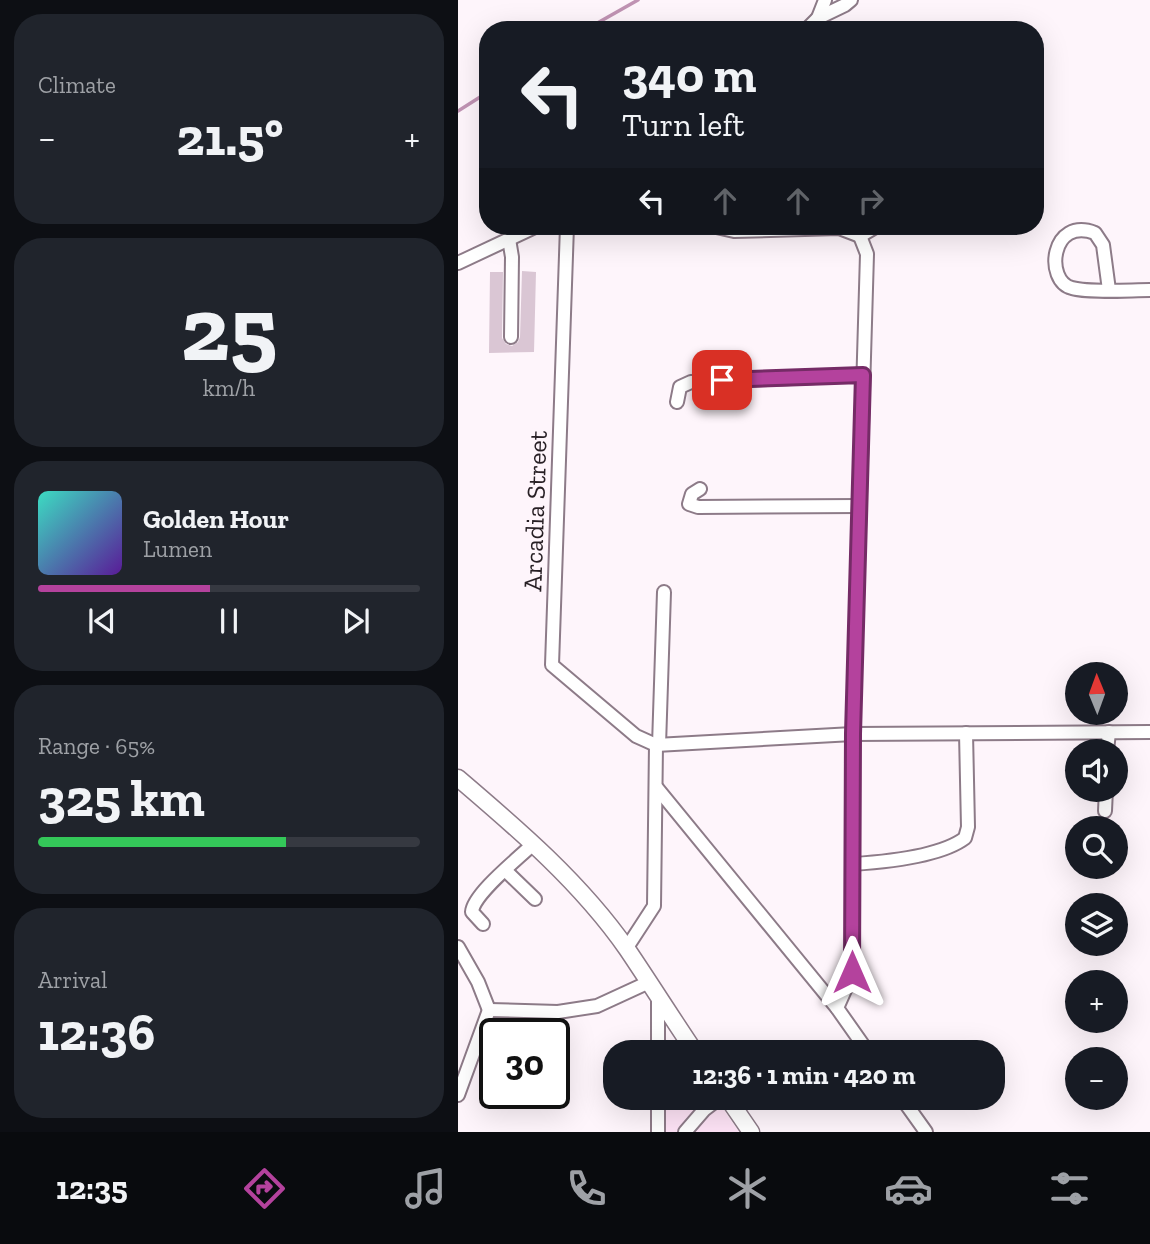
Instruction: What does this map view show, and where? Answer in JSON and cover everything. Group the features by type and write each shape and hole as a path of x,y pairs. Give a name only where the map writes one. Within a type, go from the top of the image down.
{"main road":[{"path":"458,778 533,844 592,906 626,949 687,1040"},
{"path":"736,1110 751,1132"}],"street":[{"path":"818,18 825,0"},
{"path":"815,21 851,0"},
{"path":"1109,290 1103,245 1095,233 1081,230 1072,232 1056,246 1056,273 1064,285 1072,289 1109,290 1149,290"},
{"path":"458,262 518,235"},
{"name":"Arcadia Street","path":"567,235 552,666 636,736 658,745"},
{"path":"837,1008 852,972 853,734 867,254 860,236"},
{"path":"509,239 512,257 511,337"},
{"path":"677,402 680,387 691,382 863,375"},
{"path":"700,489 692,494 688,500 689,504 698,507 860,506"},
{"path":"626,949 654,906 664,592"},
{"path":"1108,739 1109,732"},
{"path":"658,745 853,734 1149,732"},
{"path":"853,864 891,861 944,849 965,838 968,827 966,733"},
{"path":"657,788 837,1008 860,1040"},
{"path":"1105,802 1105,811"},
{"path":"483,923 472,912 474,902 533,844"},
{"path":"506,871 535,899"},
{"path":"458,947 478,982 489,1010 458,1094"},
{"path":"489,1010 558,1012 597,1006 647,983"},
{"path":"658,999 658,1040"},
{"path":"658,1110 658,1132"},
{"path":"685,1132 704,1110"},
{"path":"910,1110 926,1132"}],"shaded area":[{"path":"664,1110 724,1110 739,1132 663,1132"}],"building":[{"path":"522,271 536,272 534,352 489,353 490,272 503,272 502,338 506,344 512,346 520,337"}],"waterway":[{"path":"601,21 638,0"},
{"path":"458,111 479,98"}],"route":[{"path":"722,380 863,375 853,734 852,972"}]}
